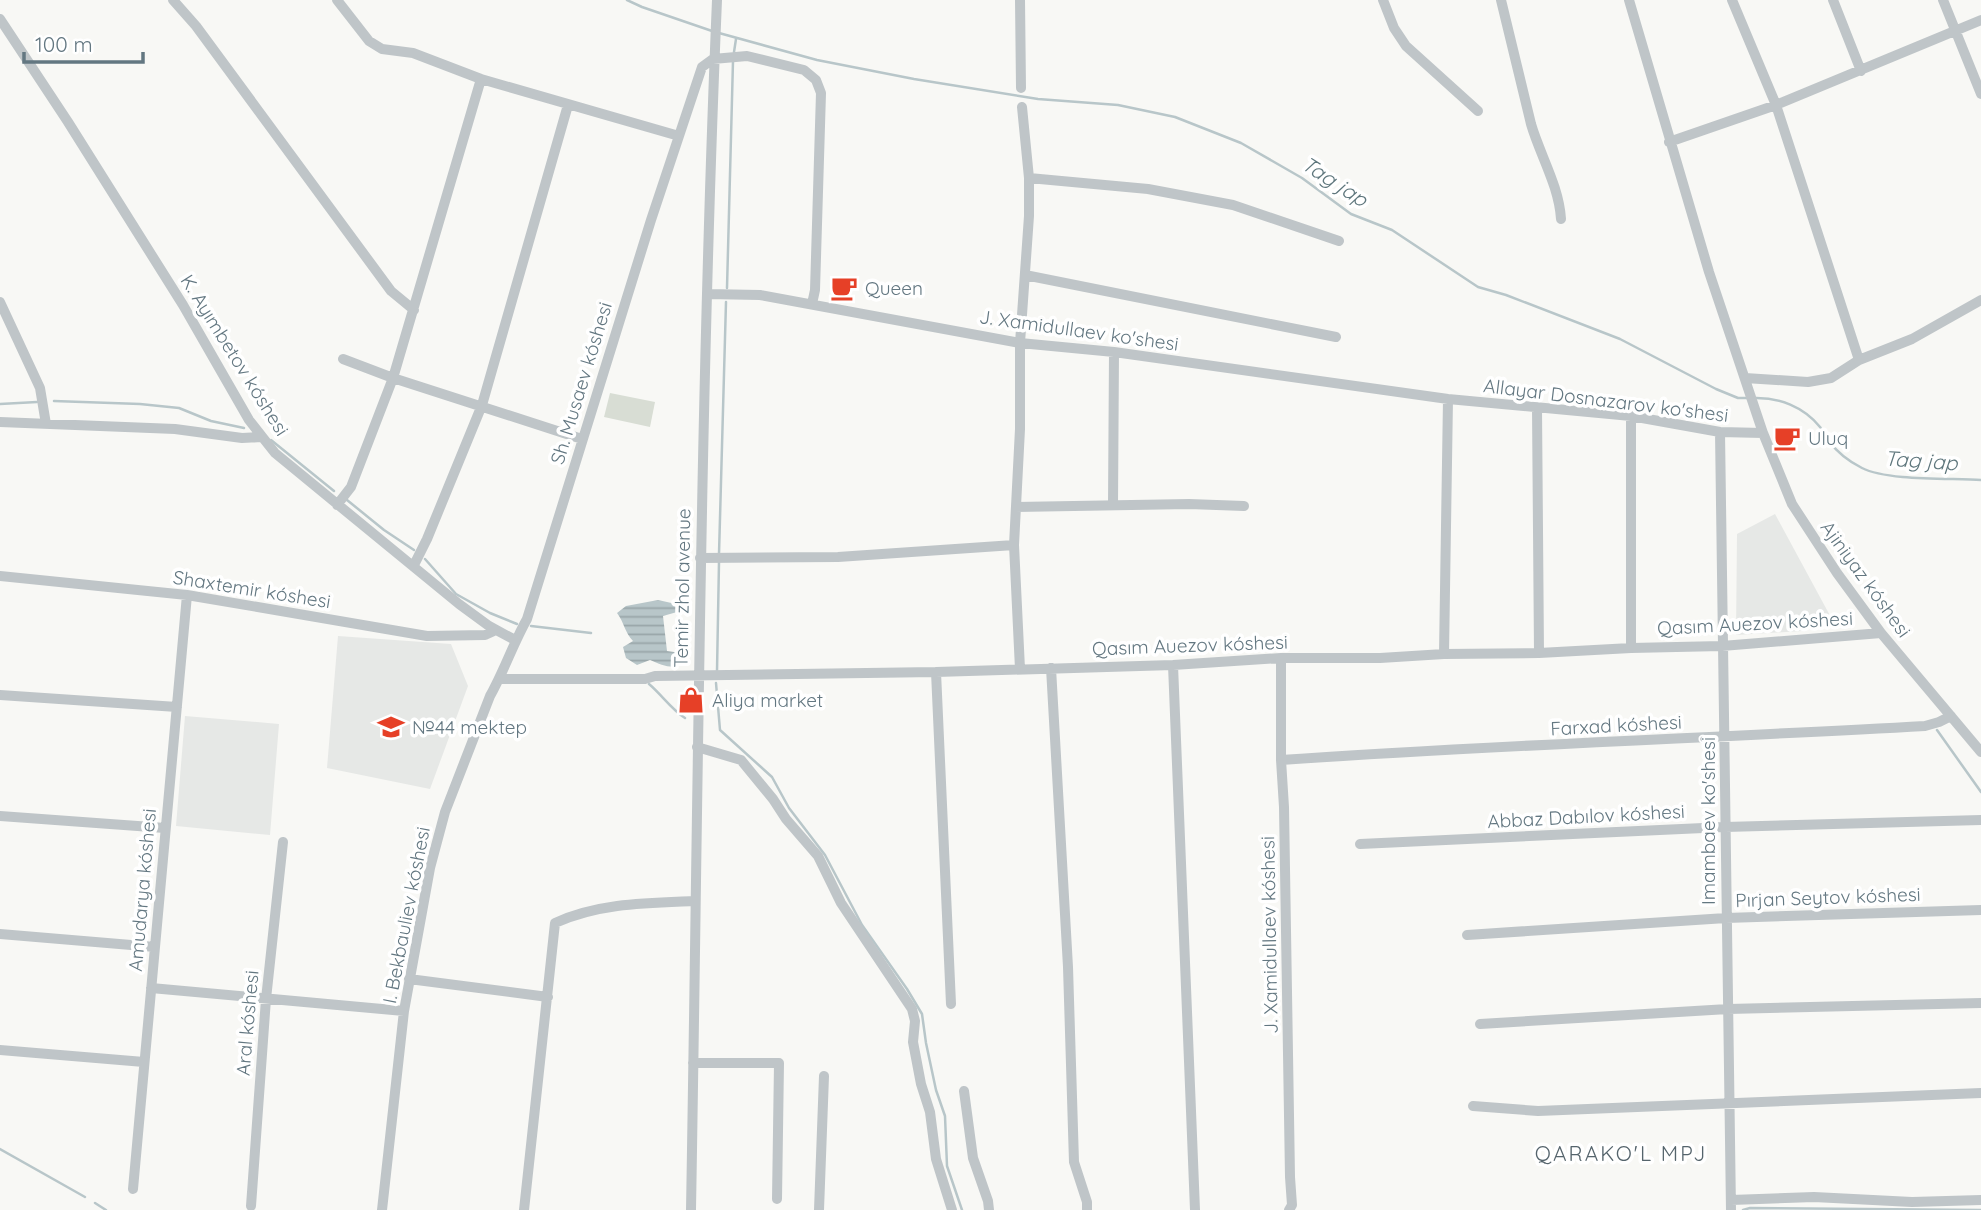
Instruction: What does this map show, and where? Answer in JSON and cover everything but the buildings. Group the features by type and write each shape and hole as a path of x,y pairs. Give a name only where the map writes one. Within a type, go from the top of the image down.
{"street":[{"path":"173,0 196,26 391,291 414,310"},
{"path":"337,0 369,41 382,49 413,53 481,79 679,136"},
{"name":"Temir zhol avenue","path":"691,1210 700,558 717,0"},
{"path":"1020,0 1021,88"},
{"path":"1382,0 1394,29 1406,46 1478,111"},
{"path":"1501,0 1536,143 1560,204 1561,219"},
{"path":"1629,0 1669,142 1746,382 1808,382 1831,378 1859,360 1912,339 1981,300"},
{"path":"1732,0 1776,105 1859,360"},
{"path":"1833,0 1861,71"},
{"path":"1943,0 1981,94"},
{"name":"K. Ayımbetov kóshesi","path":"0,19 183,305 261,437 275,453 459,604 515,640"},
{"path":"1669,142 1776,105 1981,20"},
{"path":"714,55 747,56 804,70 816,80 821,93 815,290 812,304"},
{"name":"Sh. Musaev kóshesi","path":"515,640 527,619 651,220 702,67 714,55"},
{"path":"337,505 351,487 393,378 481,79"},
{"path":"414,565 482,405 568,105"},
{"path":"1020,668 1014,545 1020,429 1020,343 1029,216 1029,178 1022,107"},
{"path":"1029,178 1148,189 1233,205 1339,240"},
{"name":"J. Xamidullaev ko'shesi","path":"1025,275 1336,337"},
{"name":"J. Xamidullaev ko'shesi","path":"707,294 760,295 1020,343 1114,352 1448,399"},
{"path":"0,302 40,388 46,424"},
{"path":"1113,505 1114,352"},
{"path":"343,359 393,378 582,439"},
{"name":"Ajiniyaz kóshesi","path":"1746,382 1792,504 1881,633 1981,752"},
{"path":"1444,654 1448,399"},
{"name":"Allayar Dosnazarov ko'shesi","path":"1448,399 1631,416 1720,432 1763,433"},
{"path":"1537,408 1539,653"},
{"path":"1630,648 1631,416"},
{"path":"0,422 175,429 242,438 261,437"},
{"name":"Imambaev ko'shesi","path":"1720,432 1731,1205"},
{"path":"1016,507 1189,504 1244,506"},
{"path":"700,558 838,557 1014,545"},
{"name":"Shaxtemir kóshesi","path":"0,576 187,595 427,636 485,635 496,630"},
{"name":"Amudarya kóshesi","path":"133,1189 187,595"},
{"name":"Qasım Auezov kóshesi","path":"500,679 645,679 655,676 936,672 1173,665 1281,658 1539,653 1721,646 1881,633"},
{"name":"I. Bekbauliev kóshesi","path":"382,1210 404,1011 430,868 445,812 515,640"},
{"name":"J. Xamidullaev kóshesi","path":"1281,658 1290,1210"},
{"path":"1173,665 1195,1210"},
{"path":"1051,668 1068,967 1074,1162 1087,1210"},
{"path":"936,672 951,1004"},
{"path":"0,695 177,707"},
{"name":"Farxad kóshesi","path":"1281,760 1925,726 1951,716"},
{"path":"697,747 741,760 818,856 841,903 912,1009 915,1021 913,1042 921,1084 930,1112 936,1159 952,1210"},
{"path":"0,816 166,828"},
{"name":"Abbaz Dabılov kóshesi","path":"1360,844 1725,827 1981,820"},
{"name":"Aral kóshesi","path":"251,1206 266,999 283,842"},
{"path":"524,1210 555,923 573,915 613,906 695,901"},
{"name":"Pırjan Seytov kóshesi","path":"1467,935 1726,918 1981,910"},
{"path":"0,934 155,947"},
{"path":"409,979 548,997"},
{"path":"151,988 404,1011"},
{"path":"1480,1024 1728,1009 1981,1003"},
{"path":"0,1050 144,1062"},
{"path":"693,1063 779,1063 777,1199"},
{"path":"819,1210 824,1076"},
{"path":"964,1091 973,1158 989,1210"},
{"path":"1473,1106 1538,1111 1981,1093"},
{"path":"1731,1205 1814,1197 1912,1202 1981,1200"}],"shaded area":[{"path":"610,393 655,402 650,427 604,417"},
{"path":"1775,514 1834,623 1802,631 1736,635 1737,534"},
{"path":"658,600 676,604 677,612 663,616 667,651 688,654 689,661 679,666 665,666 650,660 637,665 626,658 623,647 633,641 617,613 626,606"},
{"name":"№44 mektep","path":"338,636 451,644 468,686 430,789 327,768"},
{"path":"185,716 279,724 270,835 176,826"}],"waterway":[{"name":"Tag jap","path":"627,0 712,31"},
{"name":"Tag jap","path":"719,33 817,60 914,79 1038,99 1118,105 1175,117 1241,143 1302,178 1351,214 1392,230 1478,287 1506,295 1620,339 1716,389 1738,398 1747,398"},
{"path":"734,52 736,39"},
{"path":"727,288 733,61"},
{"path":"719,554 726,302"},
{"name":"Tag jap","path":"1753,398 1781,401 1799,409 1814,420 1848,460 1873,472 1903,477 1981,480"},
{"path":"54,401 179,408 211,421 244,428"},
{"path":"0,404 37,402"},
{"path":"271,440 334,491"},
{"path":"347,500 414,550"},
{"path":"425,559 456,594 517,624"},
{"path":"717,671 719,562"},
{"path":"531,626 591,633"},
{"path":"716,683 720,730 772,777 789,808 825,855 862,925 922,1014 936,1090 945,1116 947,1166 962,1210"},
{"path":"649,684 685,718"},
{"path":"1937,730 1981,792"},
{"path":"0,1149 85,1197"},
{"path":"95,1203 106,1210"},
{"path":"1743,1210 1981,1210"}],"place":[{"name":"Queen","path":"844,288"},
{"name":"Uluq","path":"1787,438"},
{"name":"Aliya market","path":"691,700"},
{"name":"№44 mektep","path":"391,727"}],"district":[{"name":"QARAKO'L MPJ","path":"1621,1153"}]}
